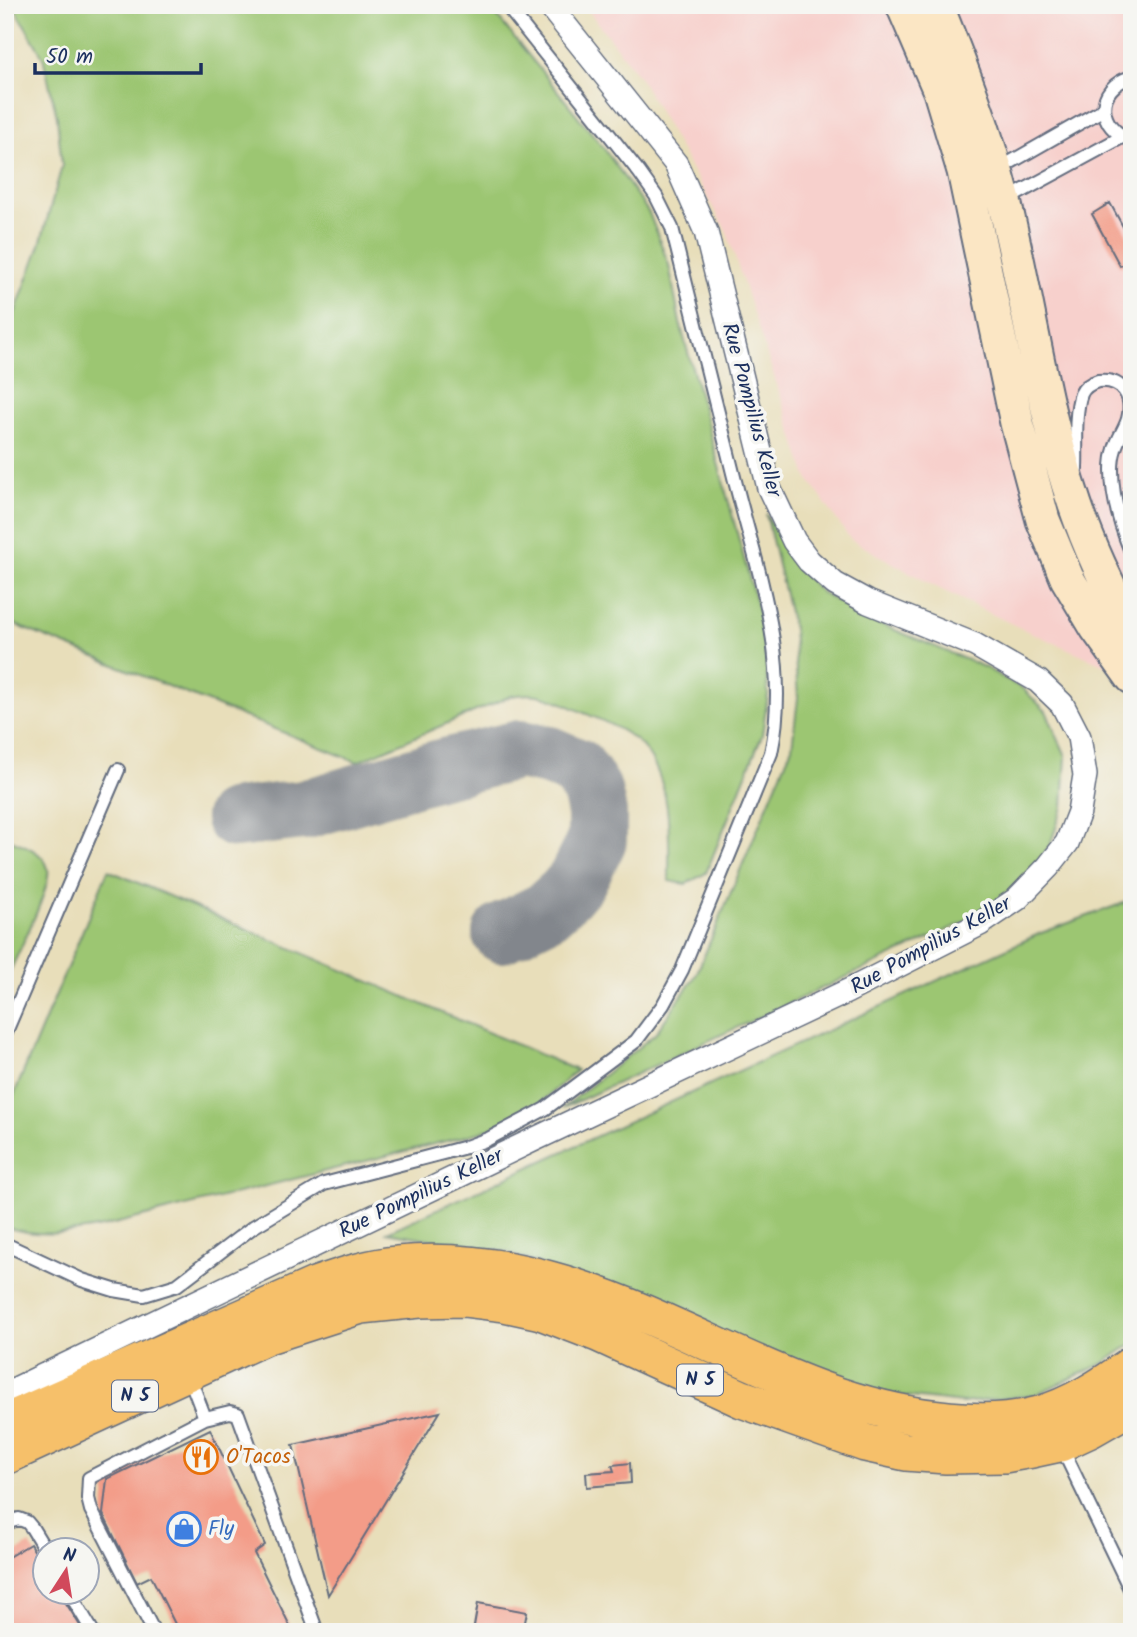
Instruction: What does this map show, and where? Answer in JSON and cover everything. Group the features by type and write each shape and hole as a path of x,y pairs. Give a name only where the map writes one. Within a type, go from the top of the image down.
{"main road":[{"path":"904,5 985,194 1075,505 1112,596 1132,631"},
{"path":"936,5 968,85 1017,423 1043,520 1067,578 1097,628 1132,677"},
{"name":"N 5","path":"5,1423 315,1286 396,1265 444,1264 497,1269 550,1280 600,1297 824,1393 905,1416 962,1422 1001,1422 1039,1415 1077,1400 1132,1365"},
{"name":"N 5","path":"5,1456 265,1336 361,1305 420,1299 463,1298 541,1311 598,1333 742,1399 883,1448 906,1452 946,1455 1004,1454 1060,1443 1132,1405"}],"street":[{"name":"Rue Pompilius Keller","path":"5,1394 848,991 980,924 1017,900 1067,843 1079,812 1085,775 1079,737 1062,704 1038,681 975,645 868,602 835,584 808,561 794,541 769,488 706,232 693,200 676,164 549,5"}],"lane":[{"path":"5,1244 82,1280 114,1290 144,1295 177,1285 253,1227 324,1184 466,1147 488,1139 545,1109 636,1041 663,1005 682,970 761,778 771,753 776,728 777,685 771,623 672,228 656,196 639,172 506,5"},
{"path":"1127,139 1112,130 1106,121 1104,109 1105,97 1112,87 1122,79 1132,77"},
{"path":"985,194 1104,109"},
{"path":"985,194 1127,139"},
{"path":"1075,505 1081,392 1086,386 1098,382 1122,386 1127,393 1130,411 1115,449 1112,469 1118,511 1132,554"},
{"path":"5,1034 118,770"},
{"path":"188,1373 205,1418"},
{"path":"154,1632 91,1510 88,1498 89,1478 205,1418 230,1412 238,1414 317,1632"},
{"path":"1060,1443 1132,1593"},
{"path":"5,1523 19,1518 27,1522 36,1536"},
{"path":"78,1606 93,1632"}],"shaded area":[{"path":"584,5 1132,5 1132,677 1016,626 930,584 850,539 807,477 726,230 640,78"}],"green space":[{"path":"13,5 488,5 603,147 649,213 669,265 680,323 764,632 768,695 762,735 706,873 686,884 669,881 669,831 665,797 655,765 640,744 617,728 556,700 531,694 511,696 357,762 18,626 5,617 5,340 40,245 62,166 57,117 43,57"},
{"path":"766,514 796,566 821,592 866,618 984,667 1023,689 1046,711 1066,756 1063,807 1050,845 1028,876 989,911 563,1108 655,1034 696,975 792,747 798,698 793,629"},
{"path":"5,838 24,845 42,857 48,869 48,878 39,908 5,982"},
{"path":"108,870 577,1070 539,1104 482,1132 102,1227 65,1233 42,1233 5,1227 5,1116"},
{"path":"1132,900 1132,1344 1102,1364 1034,1395 962,1403 870,1392 507,1252 387,1232 1041,933"}],"building":[{"path":"1110,203 1132,243 1132,260 1120,266 1092,214"},
{"path":"440,1412 328,1595 293,1445"},
{"name":"Fly","path":"210,1429 265,1545 254,1553 293,1632 179,1632 151,1576 137,1583 103,1514 107,1479"},
{"path":"630,1463 631,1483 587,1487 586,1473 614,1471 612,1465"},
{"path":"30,1544 32,1606 68,1606 84,1632 5,1632 5,1559"},
{"path":"478,1603 527,1612 523,1632 473,1632"}],"taxiway":[{"path":"235,818 303,810 441,769 520,750 549,756 577,768 592,790 597,813 597,840 577,880 565,894 546,911 502,933"}],"place":[{"name":"O'Tacos","path":"201,1457"},
{"name":"Fly","path":"184,1529"}]}
